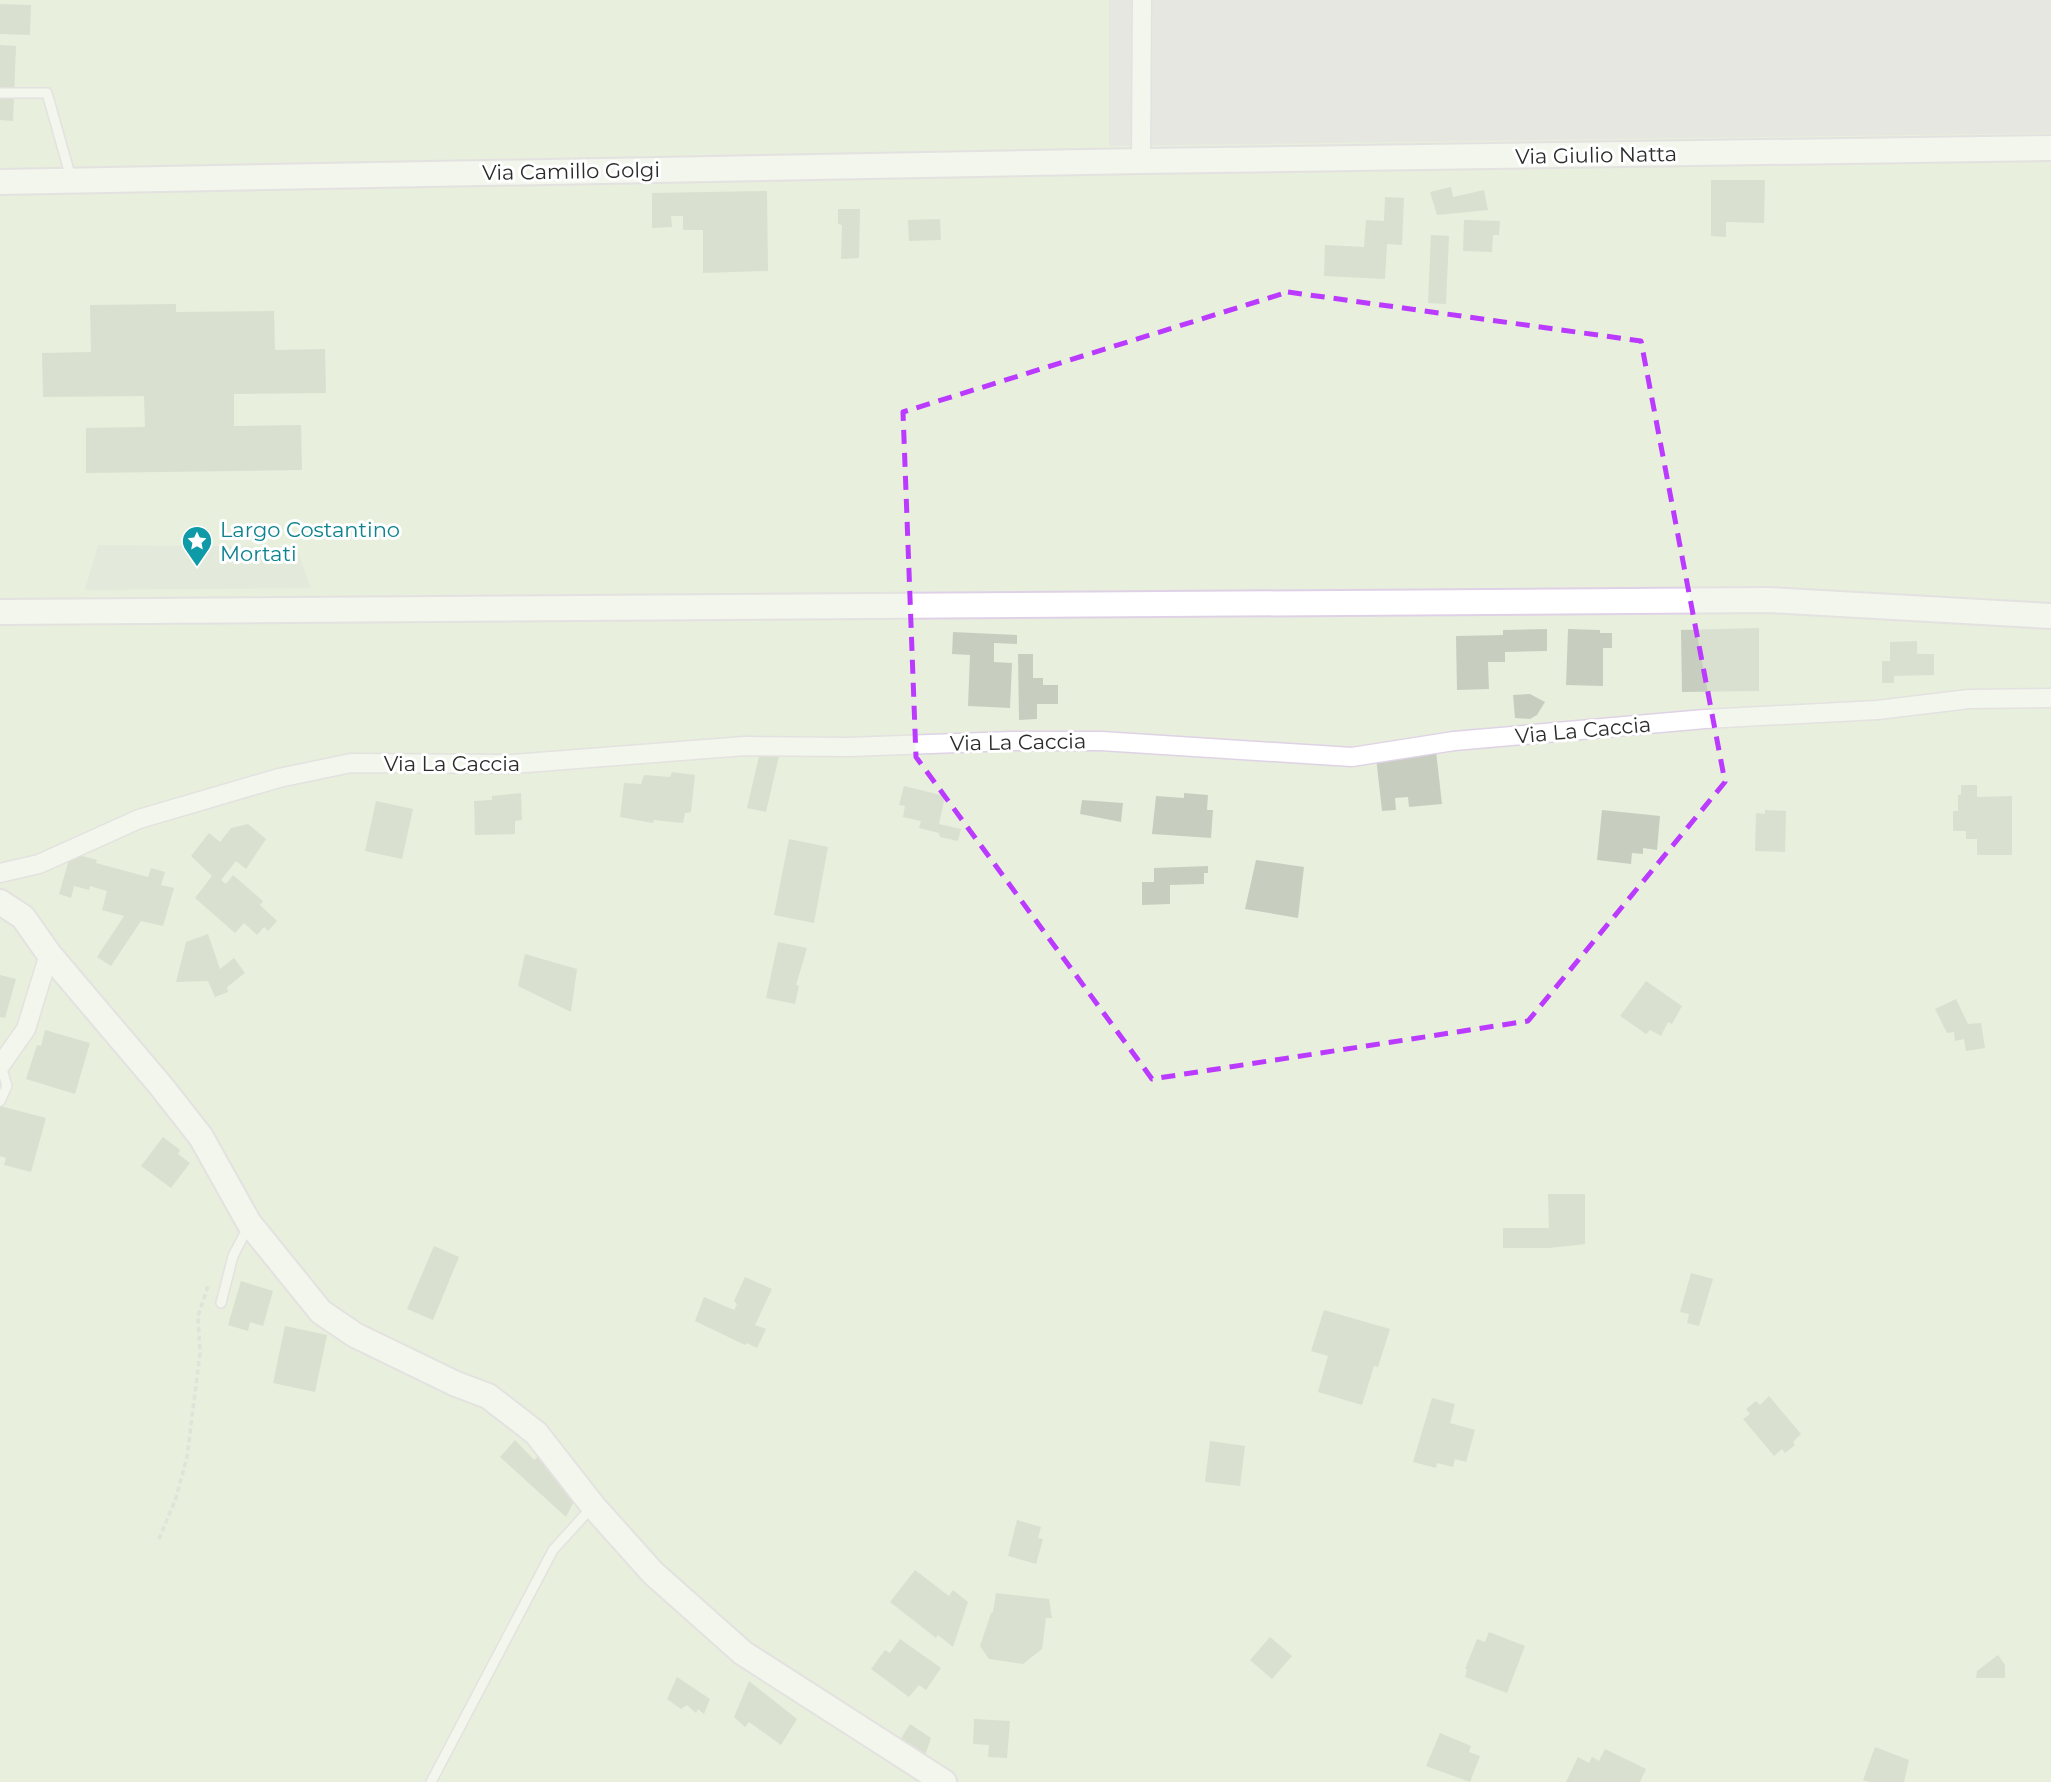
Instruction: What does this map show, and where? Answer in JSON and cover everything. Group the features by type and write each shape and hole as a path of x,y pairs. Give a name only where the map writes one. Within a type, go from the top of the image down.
{"street":[{"path":"1141,161 1142,0"},
{"name":"Via Giulio Natta","path":"1141,161 2051,149"},
{"name":"Via Camillo Golgi","path":"0,181 1141,161"},
{"path":"0,612 1769,600 2051,616"},
{"name":"Via La Caccia","path":"0,873 39,864 139,819 279,778 351,763 513,764 745,746 849,747 1012,741 1101,741 1352,757 1454,741 1692,720 1877,710 1969,699 2051,698"},
{"path":"0,902 23,917 49,954 201,1137 249,1223 321,1312 355,1335 456,1384 488,1396 536,1433 593,1506 653,1573 743,1653 944,1782"},
{"path":"0,1066 26,1029 49,954"}],"lane":[{"path":"0,93 47,93 71,180"},
{"path":"0,1066 7,1086 0,1101"},
{"path":"221,1303 233,1256 249,1223"},
{"path":"431,1782 553,1549 593,1506"}],"path":[{"path":"159,1539 176,1498 187,1457 201,1353 198,1316 211,1279"}],"highlighted area":[{"path":"1288,292 1641,341 1725,782 1528,1021 1152,1079 916,757 903,412"}],"shaded area":[{"path":"1109,0 2051,0 2051,133 1109,146"},
{"name":"Largo Costantino Mortati","path":"98,545 296,547 311,588 85,590"}],"building":[{"path":"0,4 31,5 30,35 0,34"},
{"path":"0,45 16,46 13,121 0,120"},
{"path":"1711,180 1765,180 1764,223 1726,222 1726,237 1711,236"},
{"path":"1451,187 1453,197 1484,190 1488,210 1437,215 1430,192"},
{"path":"767,191 768,271 703,273 703,230 683,230 683,216 671,216 672,227 652,228 652,193"},
{"path":"1385,197 1404,198 1402,245 1387,244 1385,279 1324,276 1325,245 1364,247 1366,220 1384,221"},
{"path":"838,209 860,209 859,258 841,259 842,225 838,224"},
{"path":"940,219 941,240 909,241 908,220"},
{"path":"1464,220 1500,221 1499,235 1493,235 1492,252 1463,251"},
{"path":"1431,235 1449,236 1446,304 1428,303"},
{"path":"176,304 176,312 274,311 275,350 325,349 326,393 234,394 234,426 301,425 302,470 86,473 86,428 145,427 144,396 43,397 42,353 91,352 90,305"},
{"path":"1759,628 1759,691 1682,692 1681,630"},
{"path":"1547,629 1547,651 1505,652 1505,662 1488,662 1489,689 1457,690 1456,636 1503,635 1503,630"},
{"path":"1568,629 1612,633 1612,648 1603,648 1603,686 1566,685"},
{"path":"953,632 1017,635 1017,644 994,643 994,662 1012,663 1010,708 968,706 970,655 952,654"},
{"path":"1917,641 1917,654 1934,654 1934,675 1894,676 1894,683 1882,683 1882,661 1890,661 1890,642"},
{"path":"1018,654 1033,654 1033,678 1043,678 1043,685 1058,685 1058,704 1037,704 1037,719 1019,720"},
{"path":"1530,694 1545,702 1537,715 1530,719 1515,718 1513,695"},
{"path":"1436,751 1442,804 1409,807 1408,797 1395,798 1396,810 1382,811 1376,757"},
{"path":"760,752 779,756 766,812 747,808"},
{"path":"672,772 695,775 691,812 685,813 683,823 654,820 653,823 620,817 624,783 641,784 644,775 670,777"},
{"path":"1961,785 1977,785 1977,797 2012,796 2012,855 1977,855 1977,839 1966,839 1966,831 1953,831 1953,811 1958,811"},
{"path":"904,786 945,796 939,824 961,829 958,841 919,828 921,821 903,817 905,806 899,805"},
{"path":"521,793 522,820 515,821 515,834 475,835 474,801"},
{"path":"1184,793 1208,795 1207,810 1213,810 1211,838 1152,834 1156,796 1184,798"},
{"path":"1082,800 1123,803 1121,822 1080,814"},
{"path":"376,801 413,809 402,859 365,851"},
{"path":"1602,810 1660,816 1657,850 1643,848 1643,854 1632,853 1631,864 1597,860"},
{"path":"1765,810 1786,811 1785,852 1755,851 1756,813 1765,814"},
{"path":"248,824 266,839 246,869 236,861 221,880 226,884 233,875 263,901 260,905 277,921 268,931 264,927 257,935 244,923 235,933 195,898 212,876 191,856 209,833 220,842 231,828"},
{"path":"789,839 828,847 814,923 774,915"},
{"path":"71,853 97,860 96,863 148,877 151,868 165,872 161,885 174,888 163,926 141,921 111,966 97,957 124,916 102,910 107,891 90,886 89,890 74,886 71,898 59,894"},
{"path":"1256,860 1304,867 1298,918 1245,909"},
{"path":"1208,866 1208,873 1204,873 1204,884 1170,885 1170,904 1142,905 1142,882 1154,882 1154,868"},
{"path":"208,934 220,969 234,958 245,973 227,987 228,992 215,997 208,981 176,982 186,942"},
{"path":"778,942 807,948 796,985 799,986 795,1004 766,998"},
{"path":"525,954 577,969 571,1012 518,986"},
{"path":"0,975 16,979 5,1018 0,1017"},
{"path":"1646,981 1682,1006 1672,1024 1668,1022 1661,1036 1650,1030 1646,1034 1620,1016"},
{"path":"1956,999 1968,1024 1981,1023 1985,1048 1966,1051 1964,1039 1955,1041 1954,1032 1947,1033 1935,1009"},
{"path":"45,1030 90,1043 75,1094 26,1079"},
{"path":"0,1106 46,1118 31,1172 4,1165 6,1158 0,1156"},
{"path":"163,1137 180,1150 178,1154 190,1163 171,1188 141,1166"},
{"path":"1548,1194 1585,1194 1585,1244 1549,1248 1503,1248 1503,1228 1549,1228"},
{"path":"434,1246 459,1257 433,1320 407,1309"},
{"path":"1691,1273 1713,1279 1699,1326 1687,1323 1689,1314 1680,1312"},
{"path":"745,1277 772,1289 755,1325 766,1329 757,1348 695,1321 704,1297 734,1310 737,1304 734,1301"},
{"path":"241,1281 273,1291 263,1326 250,1322 248,1331 228,1325"},
{"path":"1324,1310 1390,1329 1378,1367 1374,1366 1362,1405 1318,1392 1328,1356 1311,1351"},
{"path":"285,1326 327,1335 315,1392 273,1383"},
{"path":"1769,1396 1801,1434 1793,1442 1795,1445 1785,1453 1782,1449 1774,1456 1743,1419 1750,1414 1746,1409 1756,1401 1760,1405"},
{"path":"1432,1398 1455,1404 1450,1423 1475,1430 1466,1462 1455,1459 1453,1467 1437,1463 1436,1468 1413,1462"},
{"path":"515,1440 534,1460 540,1455 576,1497 566,1517 500,1457"},
{"path":"1210,1441 1245,1446 1240,1486 1205,1482"},
{"path":"1017,1520 1041,1527 1038,1538 1043,1539 1036,1564 1008,1556"},
{"path":"915,1570 949,1596 953,1590 968,1602 953,1647 938,1635 936,1638 890,1602"},
{"path":"996,1593 1049,1599 1052,1618 1046,1618 1042,1649 1023,1664 989,1659 980,1646 993,1612"},
{"path":"1489,1632 1525,1646 1507,1693 1465,1677 1465,1669 1477,1639 1485,1642"},
{"path":"1270,1637 1292,1656 1272,1679 1250,1660"},
{"path":"900,1639 941,1668 926,1690 919,1685 909,1697 871,1669 885,1650 890,1653"},
{"path":"1998,1655 2005,1665 2005,1678 1976,1678 1977,1671"},
{"path":"677,1677 710,1699 704,1714 698,1709 696,1713 687,1705 681,1709 667,1699"},
{"path":"749,1681 797,1719 781,1745 749,1722 745,1727 734,1717"},
{"path":"974,1719 1010,1721 1007,1758 988,1757 989,1745 973,1744"},
{"path":"910,1724 931,1738 922,1765 895,1748"},
{"path":"1440,1733 1471,1746 1469,1752 1480,1756 1470,1782 1426,1766"},
{"path":"1875,1747 1909,1760 1904,1782 1863,1780"},
{"path":"1605,1749 1646,1769 1640,1782 1566,1782 1578,1757 1589,1763 1592,1757 1599,1761"}],"place":[{"name":"Largo Costantino Mortati","path":"197,568"}]}
